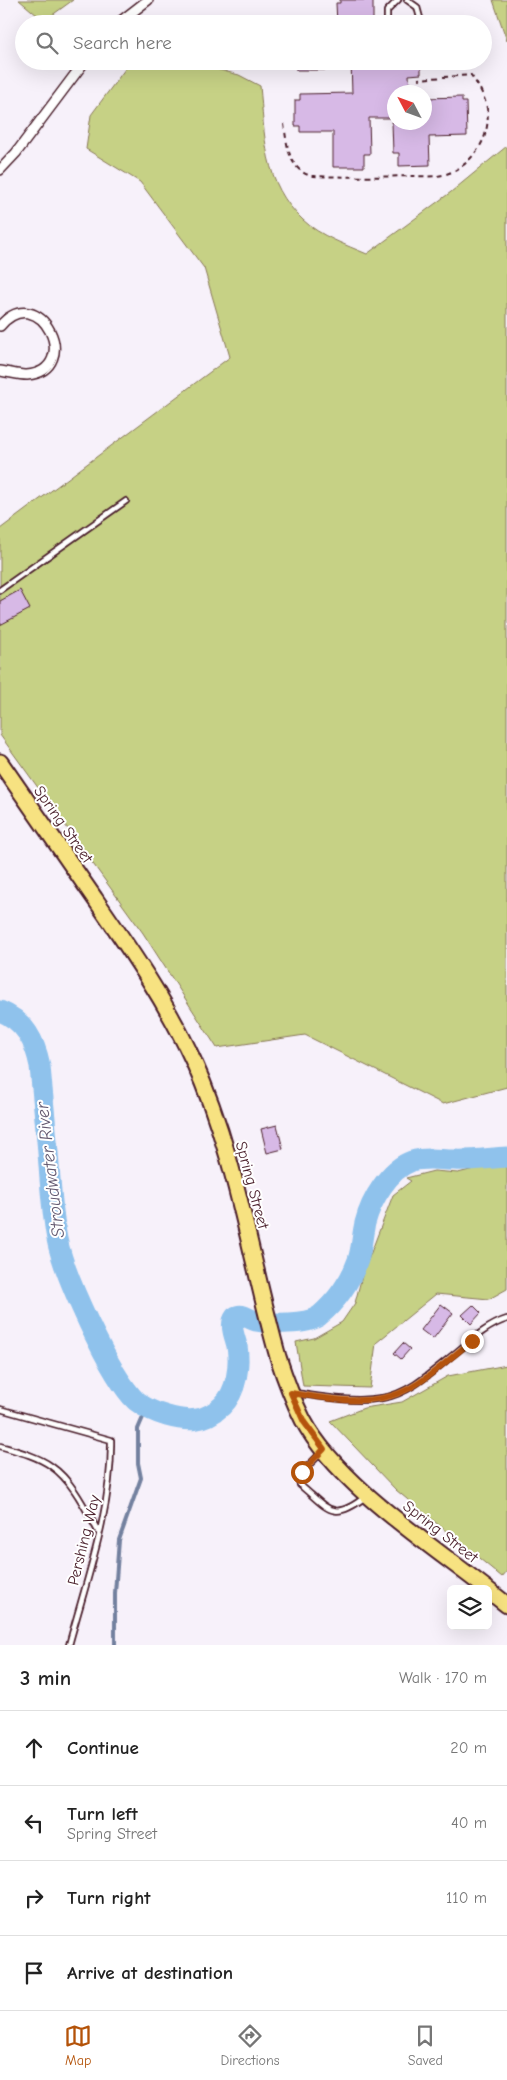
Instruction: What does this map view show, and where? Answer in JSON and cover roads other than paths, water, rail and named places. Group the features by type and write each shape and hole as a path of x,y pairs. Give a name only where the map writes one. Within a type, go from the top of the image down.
{"main road":[{"name":"Spring Street","path":"0,762 125,942 162,1000 193,1060 216,1119 231,1168 270,1329 291,1393 304,1422 338,1467 368,1495 483,1585"},
{"name":"Spring Street","path":"492,1592 507,1605"}],"street":[{"path":"129,15 148,0"},
{"path":"0,170 16,153 78,70"},
{"path":"0,326 14,316 24,314 34,316 43,320 50,328 55,343 49,362 38,371 24,375 0,371"}],"lane":[{"path":"387,15 390,6 398,0"},
{"path":"407,0 417,7 419,15"},
{"path":"0,590 126,501"},
{"path":"291,1393 336,1399 364,1400 383,1398 396,1394 434,1371 480,1334 507,1319"},
{"name":"Pershing Way","path":"0,1409 111,1440 111,1472 99,1533 69,1645"},
{"path":"0,1446 24,1453 51,1466 67,1481 81,1500 99,1533"},
{"path":"324,1449 302,1472 299,1479 300,1485 330,1510 339,1512 348,1509 368,1495"}],"waterway":[{"name":"Stroudwater River","path":"0,1011 16,1020 28,1033 38,1057 55,1227 61,1255 78,1299 101,1348 125,1388 139,1404 167,1416 189,1420 203,1418 216,1411 227,1400 234,1386 238,1370 237,1346 232,1327 235,1317 243,1316 256,1321 270,1323 306,1321 319,1316 331,1304 342,1291 355,1268 365,1223 376,1195 396,1171 404,1165 417,1160 467,1160 507,1157"},
{"path":"115,1645 115,1593 119,1540 141,1478 138,1463 138,1429 147,1408"}]}
